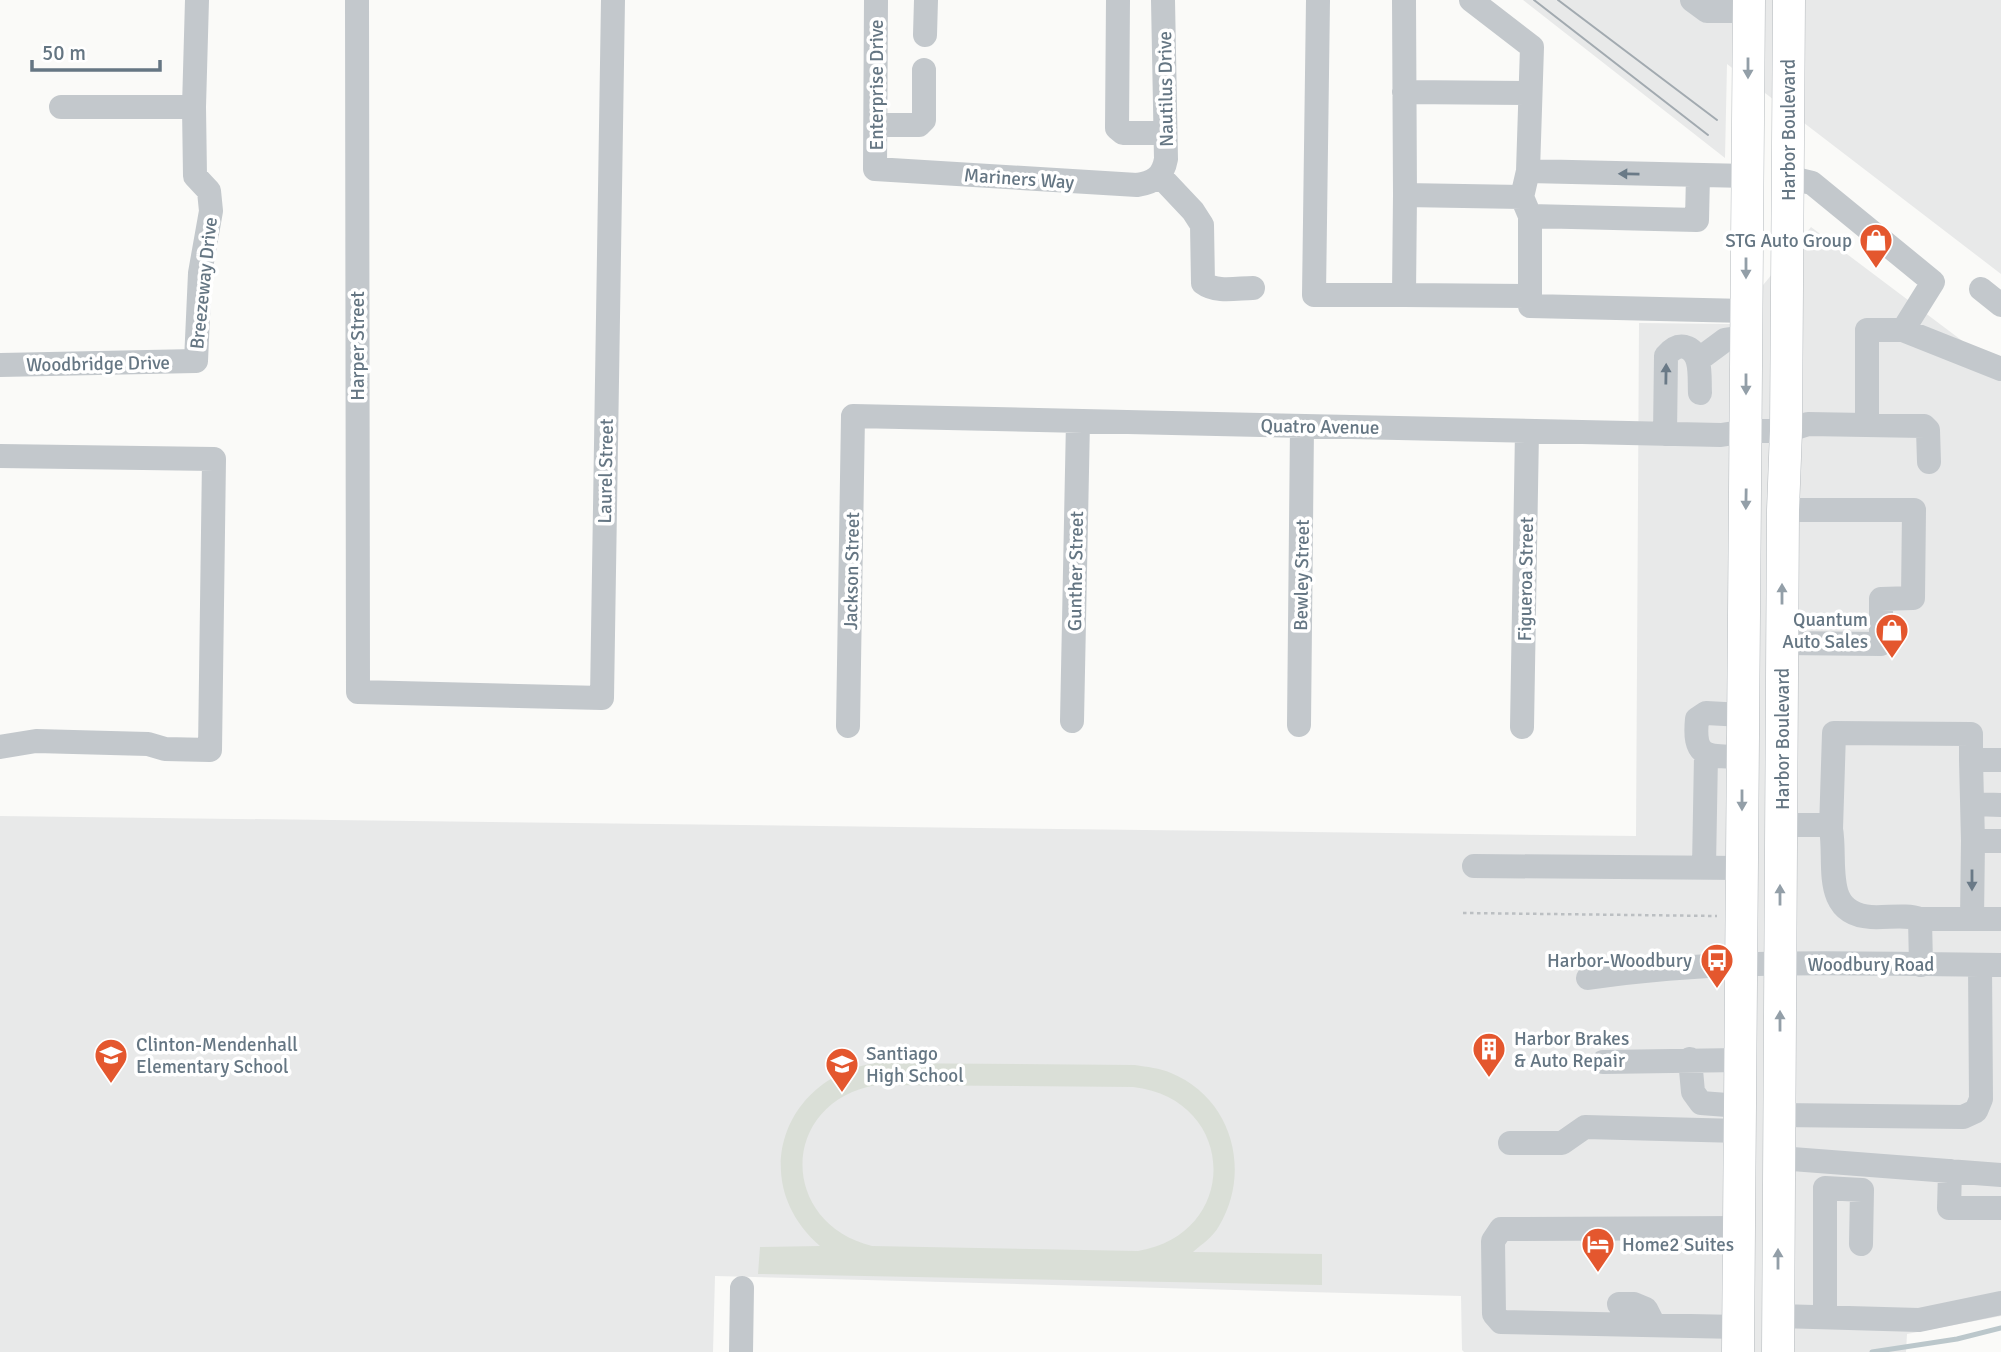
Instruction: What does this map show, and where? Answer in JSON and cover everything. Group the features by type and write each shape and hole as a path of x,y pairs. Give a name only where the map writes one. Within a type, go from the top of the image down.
{"main road":[{"name":"Harbor Boulevard","path":"1778,1352 1789,0"},
{"name":"Harbor Boulevard","path":"1738,1340 1749,5"},
{"path":"1747,176 1787,177"},
{"path":"1746,324 1786,337"}],"street":[{"name":"Breezeway Drive","path":"196,361 200,273 211,211 209,191 195,176 197,0"},
{"name":"Harper Street","path":"357,0 358,692"},
{"name":"Laurel Street","path":"358,692 602,698 613,0"},
{"name":"Enterprise Drive","path":"876,0 876,169"},
{"path":"925,35 926,0"},
{"path":"1118,0 1117,128 1123,133 1166,133"},
{"name":"Nautilus Drive","path":"1160,176 1166,159 1163,0"},
{"path":"1318,0 1314,295 1530,296"},
{"path":"1404,0 1404,295"},
{"path":"1471,0 1532,47 1526,207 1530,306 1746,324"},
{"path":"1692,0 1707,11 1749,5"},
{"path":"876,125 919,125 924,120 924,70"},
{"path":"1404,92 1531,93"},
{"path":"61,107 194,107"},
{"name":"Mariners Way","path":"876,169 1137,185 1149,184 1160,176"},
{"path":"1528,171 1747,176"},
{"path":"1405,195 1697,220 1698,175"},
{"path":"1160,176 1193,211 1202,225 1203,282 1208,287 1218,289 1253,288"},
{"path":"1787,177 1812,183 1933,282 1903,330"},
{"path":"1981,289 2001,305"},
{"path":"1698,360 1746,324"},
{"path":"1867,425 1867,330 1903,330 2001,369"},
{"path":"1665,434 1666,356 1672,349 1684,346 1694,352 1698,360 1699,435"},
{"name":"Woodbridge Drive","path":"0,365 196,361"},
{"name":"Quatro Avenue","path":"853,416 1699,435 1786,431 1808,424 1924,426 1928,430 1929,461"},
{"name":"Jackson Street","path":"848,726 853,416"},
{"name":"Gunther Street","path":"1072,721 1078,421"},
{"name":"Bewley Street","path":"1299,725 1302,426"},
{"name":"Figueroa Street","path":"1522,727 1527,431"},
{"path":"0,456 214,459 210,750 165,750 148,744 36,741 0,747"},
{"path":"1782,643 1881,644 1881,599 1913,598 1914,510 1783,510"},
{"path":"1742,757 1706,755 1699,750 1695,736 1697,719 1706,713 1743,715"},
{"path":"1972,919 1971,734 1834,733 1832,874 1835,888 1844,906 1867,917 1920,919 1972,919 2001,919"},
{"path":"1704,867 1706,755"},
{"path":"1971,760 2001,760"},
{"path":"1972,804 2001,805"},
{"path":"1781,825 1825,825 1831,829"},
{"path":"1973,841 2001,841"},
{"path":"1474,866 1742,868"},
{"path":"1920,919 1921,965"},
{"name":"Woodbury Road","path":"1588,978 1647,969 1741,963 1991,965"},
{"path":"1779,1115 1963,1117 1976,1111 1980,1099 1991,965"},
{"path":"1690,1059 1693,1091 1701,1103 1740,1118"},
{"path":"1603,1062 1741,1060"},
{"path":"1510,1143 1562,1143 1585,1127 1740,1118"},
{"path":"1779,1158 2001,1175"},
{"path":"1950,1171 1949,1208 2001,1208"},
{"path":"1825,1317 1825,1188 1861,1190 1861,1244"},
{"path":"1738,1340 1654,1325 1501,1322 1494,1314 1493,1241 1501,1229 1739,1228"},
{"path":"741,1352 742,1288"},
{"path":"1778,1315 1919,1320 2001,1303"},
{"path":"1587,1324 1594,1307 1634,1304 1646,1309 1654,1325"}],"path":[{"path":"1463,913 1742,916"}],"shaded area":[{"path":"1523,0 2001,0 2001,274 1727,64 1725,158"},
{"path":"1811,227 2001,370 2001,1316 1907,1334 1906,1352 1464,1352 1461,1296 715,1276 713,1352 0,1352 0,816 1636,836 1639,323 1731,324"},
{"path":"875,1063 1135,1065 1171,1073 1192,1084 1209,1100 1222,1118 1230,1138 1234,1160 1234,1182 1229,1205 1217,1230 1193,1252 1322,1254 1322,1285 758,1274 760,1247 820,1246 798,1221 785,1193 781,1164 785,1136 797,1111 817,1089 843,1073","holes":["877,1085 1133,1087 1168,1097 1193,1115 1208,1140 1214,1167 1209,1195 1195,1220 1172,1240 1138,1251 872,1246 841,1233 819,1213 806,1189 803,1162 808,1137 822,1114 845,1096"]}],"waterway":[{"path":"1872,1352 1957,1339 2001,1328"}],"tram line":[{"path":"1534,0 1708,135"},
{"path":"1558,0 1717,120"}],"place":[{"name":"STG Auto Group","path":"1876,270"},
{"name":"Quantum Auto Sales","path":"1892,660"},
{"name":"Harbor-Woodbury","path":"1717,990"},
{"name":"Harbor Brakes & Auto Repair","path":"1489,1079"},
{"name":"Clinton-Mendenhall Elementary School","path":"111,1085"},
{"name":"Santiago High School","path":"842,1094"},
{"name":"Home2 Suites","path":"1598,1274"}]}
